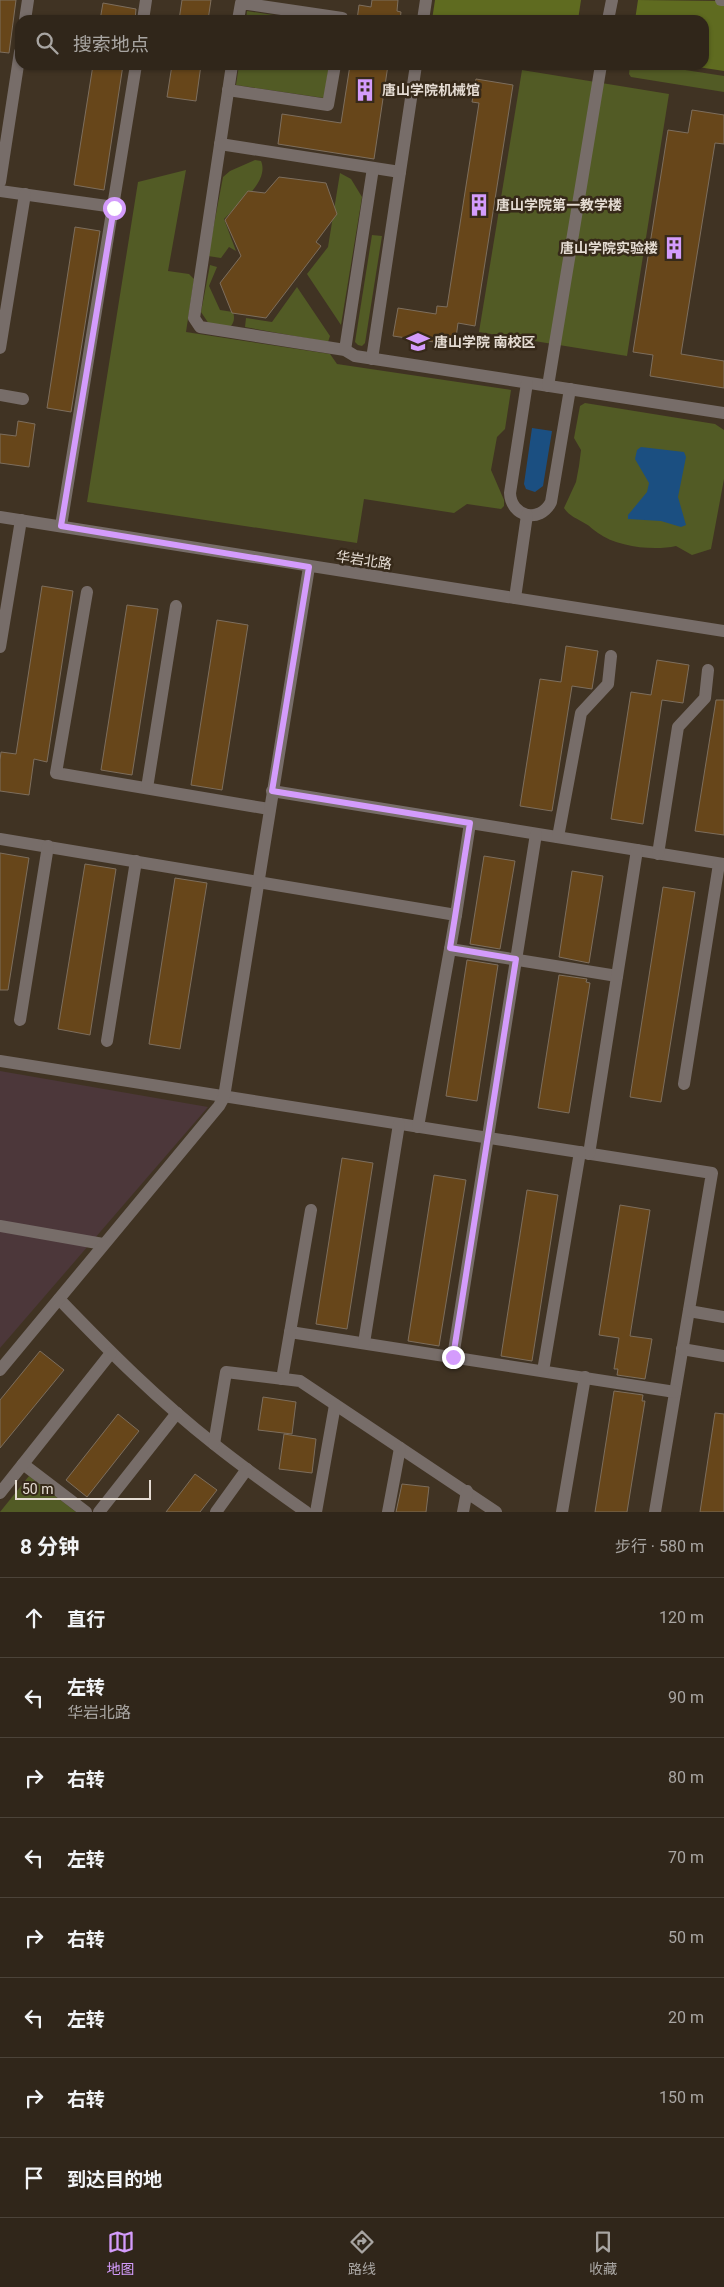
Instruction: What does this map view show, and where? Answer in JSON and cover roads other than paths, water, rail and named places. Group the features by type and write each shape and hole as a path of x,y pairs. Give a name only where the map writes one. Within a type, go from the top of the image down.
{"street":[{"path":"26,15 28,0"},
{"path":"144,15 146,0"},
{"path":"424,15 426,0"},
{"path":"609,15 612,0"},
{"path":"239,15 241,3 322,15"},
{"path":"0,182 17,70"},
{"path":"61,526 135,70"},
{"path":"231,70 194,318 200,327 345,350 355,356 372,359 724,413"},
{"path":"228,90 328,105 334,70"},
{"path":"372,359 415,70"},
{"path":"548,386 600,70"},
{"path":"220,144 400,172"},
{"path":"345,350 373,168"},
{"path":"0,190 114,208"},
{"path":"0,348 25,194"},
{"path":"527,382 510,493 513,506 517,511 527,515 537,516 544,513 552,502 570,389"},
{"path":"0,395 24,399"},
{"path":"515,598 527,515"},
{"name":"华岩北路","path":"0,516 309,567 724,631"},
{"path":"0,647 21,520"},
{"path":"0,1370 219,1106 224,1097 309,567"},
{"path":"87,592 56,773 269,809"},
{"path":"147,788 176,606"},
{"path":"558,838 581,713 608,684 611,656"},
{"path":"658,854 678,727 704,698 708,670"},
{"path":"272,791 722,864 684,1084"},
{"path":"418,1127 456,915 470,823"},
{"path":"453,1357 486,1138 536,834"},
{"path":"0,840 48,846 257,883 456,915"},
{"path":"20,1020 48,846"},
{"path":"543,1371 617,976 637,850"},
{"path":"107,1041 136,861"},
{"path":"450,948 617,976"},
{"path":"0,1061 712,1173 655,1512"},
{"path":"364,1343 399,1124"},
{"path":"282,1379 311,1210"},
{"path":"0,1226 103,1244"},
{"path":"59,1298 111,1353 177,1413 214,1444 306,1512"},
{"path":"689,1311 724,1317"},
{"path":"290,1332 675,1392"},
{"path":"682,1349 724,1356"},
{"path":"0,1493 111,1353"},
{"path":"214,1444 226,1372 300,1382 496,1512"},
{"path":"562,1512 585,1378"},
{"path":"316,1512 335,1405"},
{"path":"99,1512 177,1413"},
{"path":"388,1512 400,1448"},
{"path":"23,1464 86,1512"},
{"path":"216,1512 247,1469"},
{"path":"463,1512 467,1491"}],"water":[{"path":"532,428 552,431 543,486 535,492 526,489 524,484"},
{"path":"641,447 684,452 686,457 678,497 686,525 681,527 661,521 628,519 628,515 647,492 649,483 635,459 637,450"}],"place":[{"name":"唐山学院机械馆","path":"365,90"},
{"name":"唐山学院第一教学楼","path":"479,205"},
{"name":"唐山学院实验楼","path":"674,248"},
{"name":"唐山学院 南校区","path":"418,342"}]}
